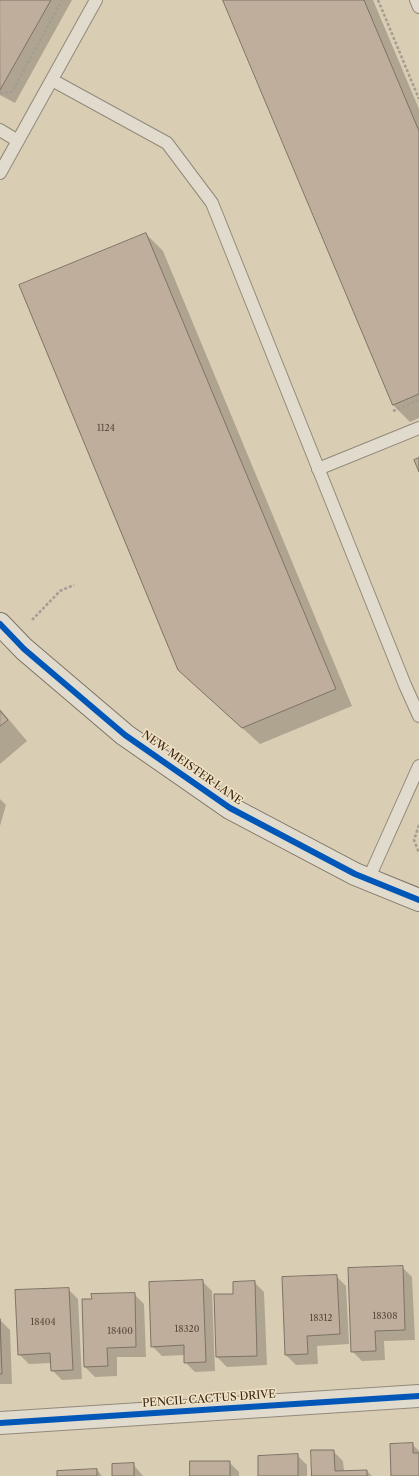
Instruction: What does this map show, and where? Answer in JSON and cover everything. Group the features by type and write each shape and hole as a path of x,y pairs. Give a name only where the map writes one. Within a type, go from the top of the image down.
{"street":[{"name":"NEW MEISTER LANE","path":"0,624 24,649 125,734 223,804 368,880 419,900"},
{"name":"PENCIL CACTUS DRIVE","path":"0,1423 419,1396"}],"lane":[{"path":"0,173 96,0"},
{"path":"416,0 419,7"},
{"path":"52,80 167,143 212,203 405,685 419,716"},
{"path":"0,130 18,141"},
{"path":"318,469 419,428"},
{"path":"368,880 419,766"}],"path":[{"path":"0,93 12,92 62,0"},
{"path":"378,0 419,99"},
{"path":"392,411 419,400"},
{"path":"32,620 60,592 74,585"},
{"path":"419,825 414,840 419,853"}],"building":[{"path":"0,0 51,0 0,90"},
{"path":"223,0 364,0 419,131 419,394 393,405"},
{"path":"146,233 336,689 242,728 178,670 19,285"},
{"path":"419,458 419,472 414,460"},
{"path":"0,711 8,720 0,726"},
{"path":"403,1266 405,1330 375,1331 376,1351 351,1352 348,1268"},
{"path":"337,1275 340,1334 307,1336 308,1354 285,1355 282,1277"},
{"path":"203,1280 206,1362 184,1363 184,1345 151,1347 149,1282"},
{"path":"255,1281 257,1356 216,1357 214,1294 233,1294 233,1282"},
{"path":"69,1288 73,1370 51,1371 50,1353 18,1355 15,1290"},
{"path":"135,1293 136,1347 107,1348 108,1366 84,1367 82,1299 92,1299 91,1294"},
{"path":"0,1319 2,1374 0,1374"},
{"path":"413,1443 413,1453 419,1453 419,1476 391,1476 390,1444"},
{"path":"311,1450 334,1450 335,1471 367,1470 367,1476 312,1476"},
{"path":"298,1454 298,1476 258,1476 258,1456"},
{"path":"190,1461 230,1461 230,1476 190,1476"},
{"path":"134,1463 134,1476 112,1476 112,1464"},
{"path":"97,1469 97,1476 57,1476 57,1471"}],"cycle path":[{"path":"0,624 24,649 125,735 230,808 355,874 419,900"},
{"path":"0,1423 419,1396"}]}
